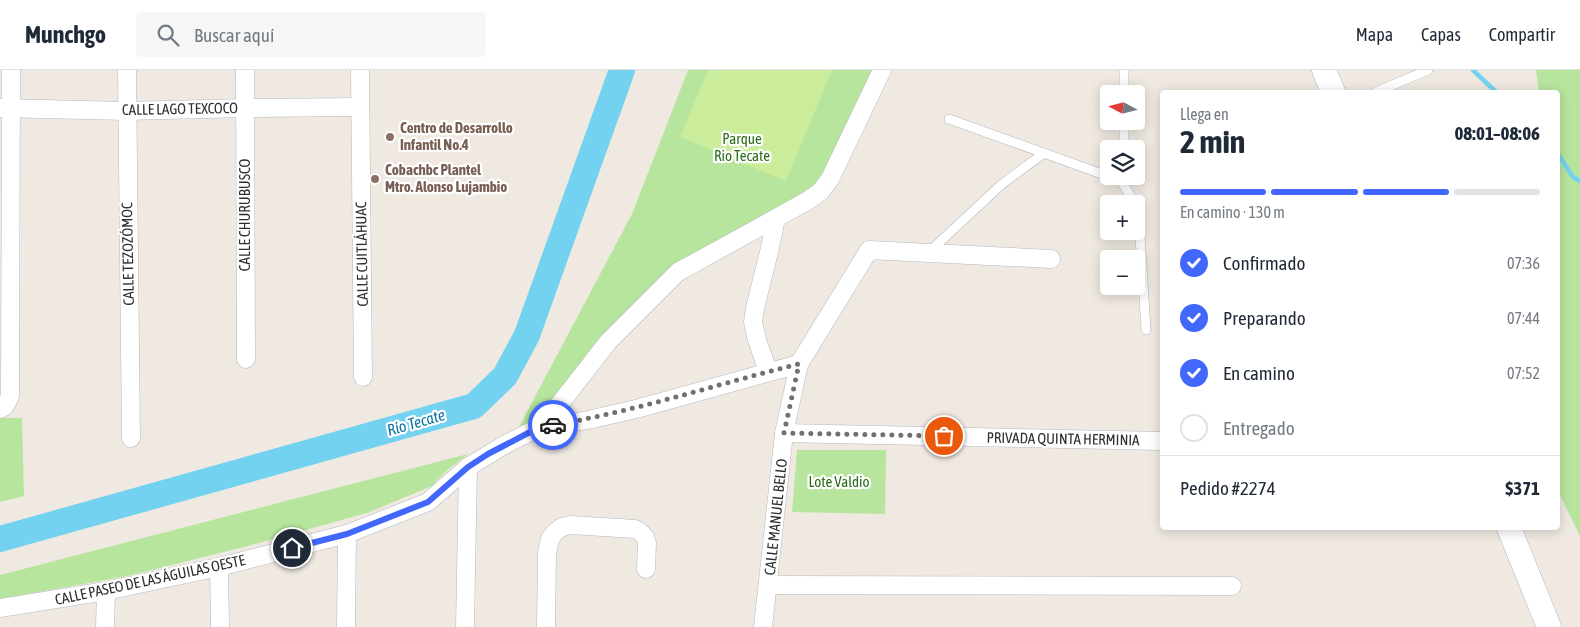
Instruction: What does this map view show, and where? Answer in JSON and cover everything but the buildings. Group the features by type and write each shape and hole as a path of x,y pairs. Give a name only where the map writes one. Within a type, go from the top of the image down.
{"main road":[{"path":"1324,70 1332,90"},
{"path":"1510,530 1549,627"}],"street":[{"path":"2,408 10,396 5,108 10,70"},
{"name":"CALLE TEZOZÓMOC","path":"127,70 130,438"},
{"name":"CALLE CHURUBUSCO","path":"245,70 246,359"},
{"name":"CALLE CUITLÁHUAC","path":"360,70 363,377"},
{"path":"541,428 608,342 678,272 820,192 830,179 882,70"},
{"name":"CALLE LAGO TEXCOCO","path":"5,108 126,111 360,107"},
{"path":"768,371 753,322 776,218"},
{"name":"CALLE MANUEL BELLO","path":"763,627 784,433 799,364 869,250 1051,259"},
{"name":"CALLE PASEO DE LAS ÁGUILAS OESTE","path":"0,608 106,591 219,567 347,534 428,502 468,467 506,444 541,428 636,409 768,371 799,364"},
{"name":"PRIVADA QUINTA HERMINIA","path":"784,433 1160,441"},
{"path":"466,627 468,467"},
{"path":"546,627 546,552 550,539 562,527 571,525 634,529 645,537 647,543 646,569"},
{"path":"346,627 347,534"},
{"path":"219,567 220,627"},
{"path":"768,585 1232,586"},
{"path":"106,591 106,627"}],"lane":[{"path":"1124,70 1124,85"},
{"path":"1381,90 1428,70"},
{"path":"949,119 1100,173"},
{"path":"928,253 1002,184 1044,153"},
{"path":"1140,240 1146,330"}],"green space":[{"name":"Parque Rio Tecate","path":"688,70 883,70 813,196 705,251 557,405 513,438 632,214"},
{"path":"708,70 832,70 786,181 680,137"},
{"path":"1536,70 1580,70 1580,536 1560,495 1560,90 1539,90"},
{"path":"0,418 22,418 24,496 0,502"},
{"name":"Lote Valdio","path":"797,450 886,450 885,514 792,512"},
{"path":"468,454 445,472 432,486 367,513 248,546 128,576 0,599 0,575"}],"waterway":[{"name":"Río Tecate","path":"0,539 474,406 505,376 527,335 622,70"},
{"path":"1473,70 1494,90"},
{"path":"1560,157 1573,177 1580,181"}],"way so far":[{"path":"553,425 588,420 636,409 768,371 799,364 784,433 944,436"}],"place":[{"name":"Centro de Desarrollo Infantil No.4","path":"390,137"},
{"name":"Cobachbc Plantel Mtro. Alonso Lujambio","path":"375,179"}],"route":[{"path":"292,548 347,534 428,502 468,467 488,454 532,431 553,425"}]}
